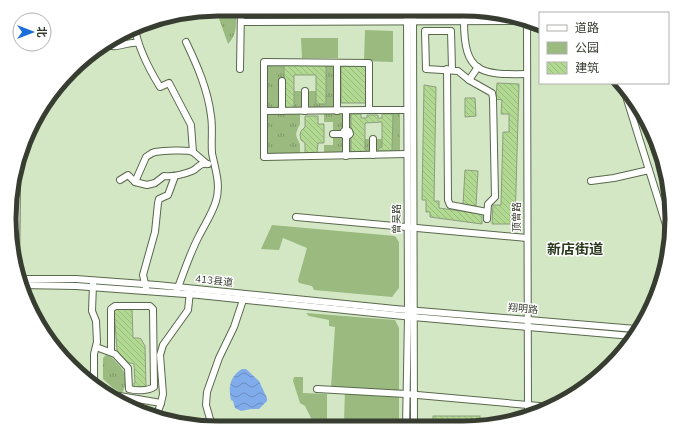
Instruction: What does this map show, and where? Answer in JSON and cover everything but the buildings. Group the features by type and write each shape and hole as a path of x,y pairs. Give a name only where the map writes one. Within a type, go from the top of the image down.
{"street":[{"path":"240,69 241,16"},
{"name":"曾吴路","path":"409,16 410,21 410,317 414,421"},
{"name":"曾吴路","path":"410,228 407,110 411,16"},
{"path":"464,21 464,41 467,52 470,59 478,67 491,73 527,74"},
{"path":"241,22 506,21"},
{"name":"顶曾路","path":"527,27 528,410"},
{"path":"487,212 450,205 448,200 449,69 451,31 425,31 426,69 449,69 458,71 468,80 492,93 495,197 488,204 487,219"},
{"path":"136,33 138,43 160,87 170,83 191,125 193,152"},
{"path":"112,46 114,47 134,42 138,43"},
{"path":"177,290 197,241 216,201 218,191 216,169 212,152 212,118 209,99 206,88 186,42"},
{"path":"369,110 369,63 264,62 264,157 407,154"},
{"path":"337,63 337,111"},
{"path":"468,80 478,67"},
{"path":"282,81 282,111"},
{"path":"305,92 305,111"},
{"path":"629,103 665,221"},
{"path":"264,111 407,110"},
{"path":"346,111 346,156"},
{"path":"333,134 345,133"},
{"path":"372,155 373,139"},
{"path":"135,182 146,157 154,152 185,150 193,152 207,164 216,169"},
{"path":"120,180 128,175 135,182 151,184 155,183 164,176 175,176 194,171 198,166 207,164"},
{"path":"591,181 614,178 649,170"},
{"path":"147,291 143,275 155,232 159,198 168,195 175,176"},
{"path":"296,217 527,238"},
{"name":"413县道","path":"25,279 76,279 93,284 147,291 177,290"},
{"path":"93,284 92,311 96,321 98,342 94,354 94,378"},
{"name":"413县道","path":"27,285 145,285 243,300 410,317"},
{"path":"158,412 162,403 163,394 160,355 167,339 188,310 190,292"},
{"name":"413县道","path":"190,292 410,310"},
{"path":"211,421 206,405 207,392 219,358 234,327 243,300"},
{"path":"96,348 115,354 128,368 129,389 148,390 154,388 153,309 150,306 115,306 111,309 111,352"},
{"name":"翔明路","path":"410,310 632,329"},
{"name":"曾吴路","path":"406,421 410,317"},
{"name":"翔明路","path":"410,317 628,336"},
{"path":"317,388 406,394 539,406"},
{"path":"122,396 162,403"}],"green space":[{"path":"218,16 236,16 235,32 228,44"},
{"path":"365,30 393,31 393,62 364,61"},
{"path":"301,38 338,38 338,58 302,58"},
{"path":"270,64 334,64 333,109 307,109 308,91 316,91 316,104 326,104 325,65 284,65 284,78 281,78 281,109 267,108 266,66"},
{"path":"294,91 303,91 303,109 294,108"},
{"path":"388,112 400,112 400,153 374,154 374,139 382,139 382,147 378,148 378,151 392,151 393,114 388,114"},
{"path":"300,113 300,124 296,134 300,144 300,155 268,154 266,152 265,118 269,114"},
{"path":"342,113 344,129 341,132 333,131 333,122 324,122 324,114"},
{"path":"348,114 351,114 351,152 365,152 365,139 371,139 371,154 348,153"},
{"path":"333,136 341,136 344,139 344,152 324,154 324,145 333,145"},
{"path":"272,225 395,236 399,242 399,288 392,297 314,290 312,286 299,283 298,280 307,248 283,238 279,250 261,249"},
{"path":"306,313 395,320 399,328 399,421 344,421 345,388 331,387 335,327 329,326 329,320 309,316"},
{"path":"106,355 110,356 121,367 125,374 126,382 122,393 113,388 103,379 103,358"},
{"path":"294,377 303,377 303,393 327,394 327,421 313,421 305,406 300,403 293,381"}],"water":[{"path":"242,369 246,369 259,381 267,398 267,401 259,409 241,411 235,408 233,401 231,400 230,386 232,378"}],"district":[{"name":"新店街道","path":"575,249"}]}
